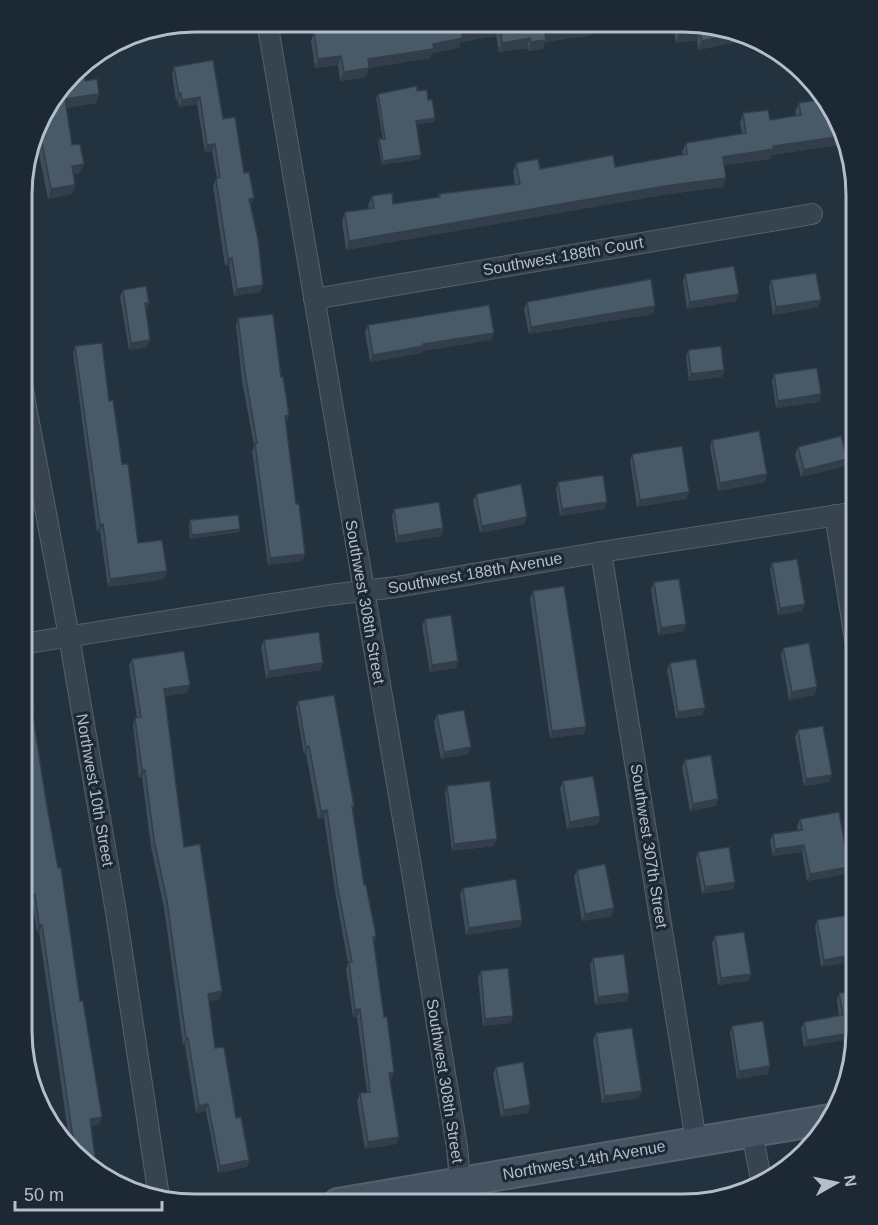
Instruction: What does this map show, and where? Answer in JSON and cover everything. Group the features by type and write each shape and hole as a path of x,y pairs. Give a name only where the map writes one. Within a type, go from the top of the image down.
{"street":[{"name":"Southwest 308th Street","path":"269,31 455,1135 460,1193"},
{"name":"Southwest 188th Court","path":"314,299 812,214"},
{"name":"Northwest 10th Street","path":"32,438 69,636 116,912 158,1189"},
{"name":"Southwest 188th Avenue","path":"32,642 846,514"},
{"path":"836,515 846,580"},
{"name":"Southwest 307th Street","path":"601,552 696,1141"},
{"name":"Northwest 14th Avenue","path":"460,1193 696,1141 819,1121"},
{"path":"752,1132 760,1175"}],"building":[{"path":"475,31 462,33 463,38 433,44 434,49 368,59 369,68 344,72 341,56 318,59 314,32"},
{"path":"500,31 561,31 545,34 546,40 531,42 530,38 502,43"},
{"path":"679,31 694,32 679,34"},
{"path":"700,33 723,36 702,41"},
{"path":"213,60 223,119 235,117 244,173 249,172 254,198 249,199 258,239 263,285 237,289 232,258 228,259 216,179 220,177 215,144 207,145 200,97 182,100 181,93 179,94 174,67"},
{"path":"84,75 85,81 97,79 99,94 65,99 72,145 80,144 84,164 72,166 75,185 51,189 41,139 44,132 59,104"},
{"path":"417,86 417,91 427,90 428,100 432,99 435,118 416,121 421,155 383,161 379,139 385,139 378,94"},
{"path":"816,100 830,122 836,137 773,146 774,149 723,157 726,178 665,186 349,241 345,212 374,208 372,196 392,193 393,204 440,197 439,194 520,184 516,163 538,159 540,169 613,155 615,167 687,154 686,143 746,133 743,113 768,110 770,120 801,115 799,103"},
{"path":"734,266 739,294 690,302 685,274"},
{"path":"816,273 821,300 776,307 771,280"},
{"path":"651,279 655,306 531,327 527,302"},
{"path":"146,286 149,303 145,303 150,340 131,343 123,290"},
{"path":"489,305 494,333 423,344 424,346 373,355 368,325"},
{"path":"273,314 281,377 283,377 289,415 285,416 305,554 270,558 255,443 257,443 238,318"},
{"path":"102,343 109,401 113,400 122,464 128,464 138,543 162,540 167,571 110,579 103,524 100,525 75,346"},
{"path":"721,346 724,370 691,374 688,350"},
{"path":"817,368 821,394 778,401 774,374"},
{"path":"759,431 767,474 720,483 712,440"},
{"path":"841,436 846,459 804,470 798,447"},
{"path":"682,446 689,492 640,500 632,454"},
{"path":"603,475 607,502 562,509 558,482"},
{"path":"521,484 527,517 482,526 476,494"},
{"path":"439,502 443,528 398,536 394,509"},
{"path":"238,515 240,529 192,535 190,520"},
{"path":"797,559 805,604 780,608 772,563"},
{"path":"679,579 686,624 661,628 654,582"},
{"path":"564,586 586,727 552,731 533,591"},
{"path":"451,615 458,661 432,665 425,619"},
{"path":"319,632 323,663 269,671 264,640"},
{"path":"809,643 817,687 792,692 783,648"},
{"path":"184,651 190,685 164,689 176,785 184,847 200,844 222,991 208,994 215,1048 224,1047 236,1118 241,1117 249,1160 220,1166 208,1104 199,1106 188,1038 186,1038 167,901 154,840 145,770 142,770 135,718 141,717 132,659"},
{"path":"696,659 705,708 678,712 670,663"},
{"path":"334,695 354,806 352,806 364,885 366,885 376,936 373,937 384,1017 387,1017 394,1072 389,1073 399,1137 368,1142 360,1093 370,1092 360,1009 355,1010 349,962 352,962 338,890 327,810 321,811 298,701"},
{"path":"32,709 58,868 61,868 80,1001 83,1001 102,1117 90,1119 95,1160 73,1139 42,925 39,925 35,894 32,894"},
{"path":"464,710 471,747 444,752 437,715"},
{"path":"823,726 832,775 806,779 798,730"},
{"path":"711,755 718,799 693,804 685,760"},
{"path":"593,776 600,816 570,822 563,781"},
{"path":"490,781 497,839 454,844 447,786"},
{"path":"839,812 846,850 846,868 810,874 804,845 775,849 773,834 802,830 800,819"},
{"path":"729,847 735,882 705,887 698,852"},
{"path":"605,864 614,908 585,914 577,870"},
{"path":"516,879 522,920 469,928 463,888"},
{"path":"846,915 846,956 824,960 817,920"},
{"path":"744,932 751,974 721,978 715,936"},
{"path":"624,954 629,993 598,997 593,958"},
{"path":"508,968 513,1016 485,1019 481,971"},
{"path":"846,992 846,1039 845,1034 807,1040 804,1022 843,1015 839,993"},
{"path":"763,1021 770,1066 739,1071 732,1026"},
{"path":"632,1028 642,1091 605,1096 596,1033"},
{"path":"523,1062 530,1105 504,1110 496,1067"}]}
